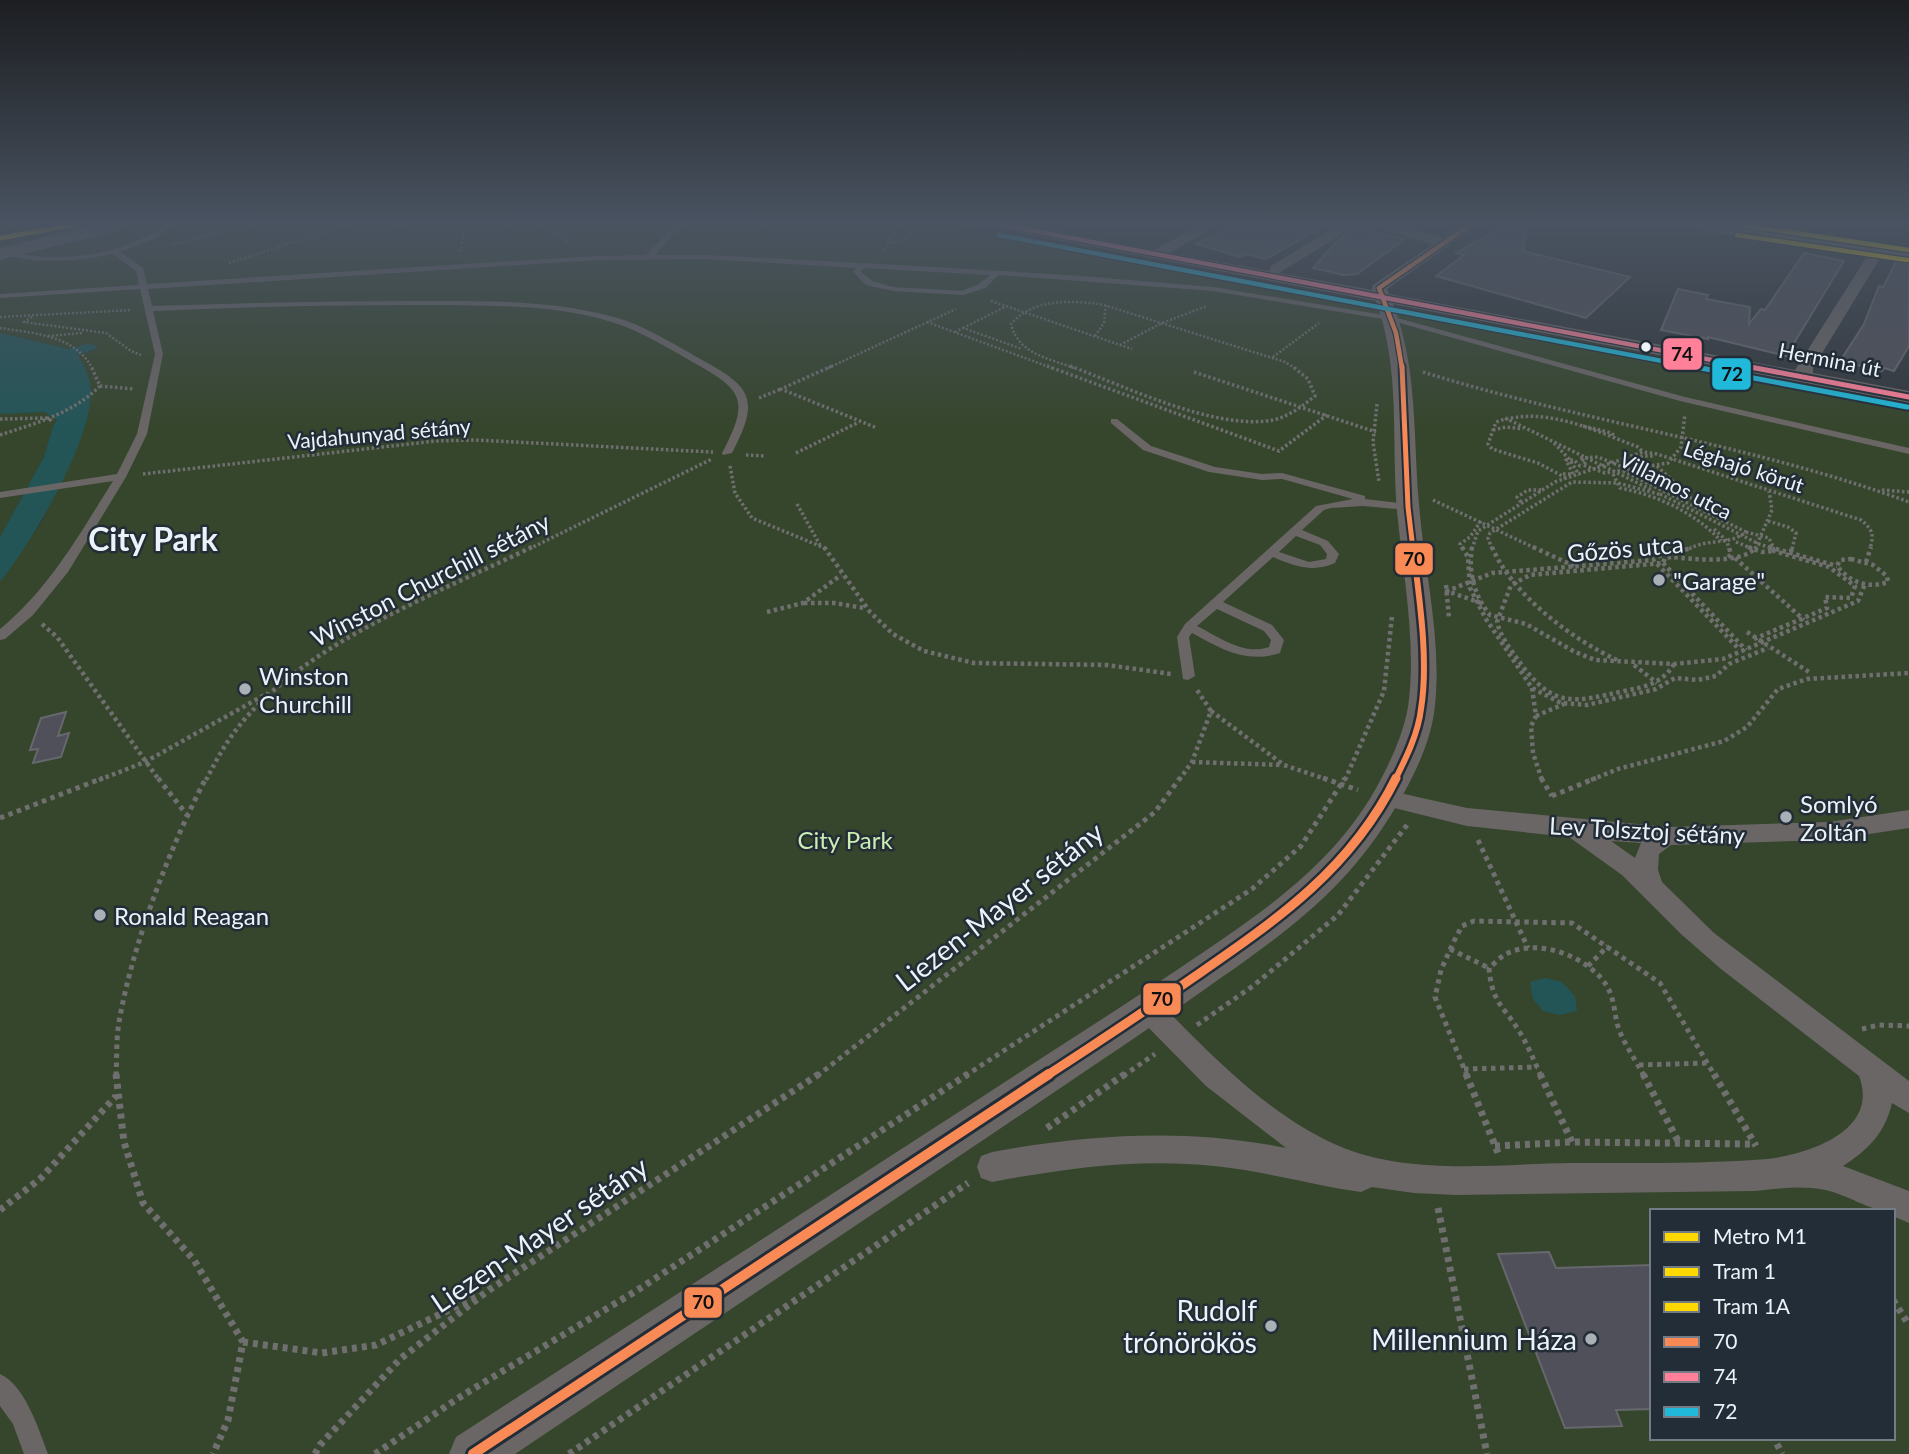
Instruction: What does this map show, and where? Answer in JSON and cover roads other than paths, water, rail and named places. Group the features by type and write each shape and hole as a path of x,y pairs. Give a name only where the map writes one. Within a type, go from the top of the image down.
{"street":[{"path":"473,1454 1148,1009 1279,919 1348,854 1386,799 1409,751 1421,711 1423,685 1419,601 1407,502 1402,366 1396,333 1379,293"},
{"name":"Hermina út","path":"1383,293 1804,373 1909,397"},
{"path":"1804,373 1852,293"},
{"name":"Hermina út","path":"1804,373 1909,388"},
{"name":"Lev Tolsztoj sétány","path":"1386,799 1467,817 1669,836 1829,831 1909,819"},
{"path":"1563,828 1606,849 1627,864 1707,942 1869,1066 1909,1100"},
{"path":"1651,889 1645,863 1647,851 1659,839 1669,836"},
{"path":"1148,1009 1176,1040 1258,1111 1308,1144 1348,1165 1372,1172 1433,1181"},
{"path":"1782,1172 1833,1156 1854,1142 1872,1121 1879,1106 1878,1083 1869,1066"},
{"path":"992,1167 1053,1155 1110,1148 1165,1148 1216,1151 1336,1174 1384,1180 1782,1172 1827,1175 1909,1207"}],"lane":[{"path":"0,296 50,293"},
{"path":"0,636 29,612 64,569 121,477 142,434 158,358 144,293"},
{"path":"1239,293 1390,318 1683,399 1909,451"},
{"path":"149,309 254,304 453,303 533,307 600,316 657,338 740,388 746,404 736,436 727,453"},
{"path":"1114,421 1147,448 1213,470 1262,477 1282,476 1350,496 1407,502"},
{"path":"5,494 121,477"},
{"path":"1188,677 1183,637 1189,627 1320,508 1330,504 1407,502"},
{"path":"1272,553 1306,565 1320,565 1331,561 1333,554 1328,546 1295,531"},
{"path":"1189,627 1246,654 1258,656 1275,650 1278,640 1268,628 1216,603"},
{"path":"0,1386 22,1418 36,1454"}],"water":[{"path":"0,333 69,349 90,343 99,348 78,355 91,390 80,442 42,519 0,582 0,537 44,457 57,420 44,412 0,414"},
{"path":"1545,978 1562,982 1575,996 1577,1011 1559,1015 1543,1011 1533,999 1530,982"}],"place":[{"name":"\"Garage\"","path":"1659,580"},
{"name":"Winston Churchill","path":"245,689"},
{"name":"Somlyó Zoltán","path":"1786,817"},
{"name":"Ronald Reagan","path":"100,915"},
{"name":"Rudolf trónörökös","path":"1271,1326"},
{"name":"Millennium Háza","path":"1591,1339"}],"district":[{"name":"City Park","path":"153,538"}]}
